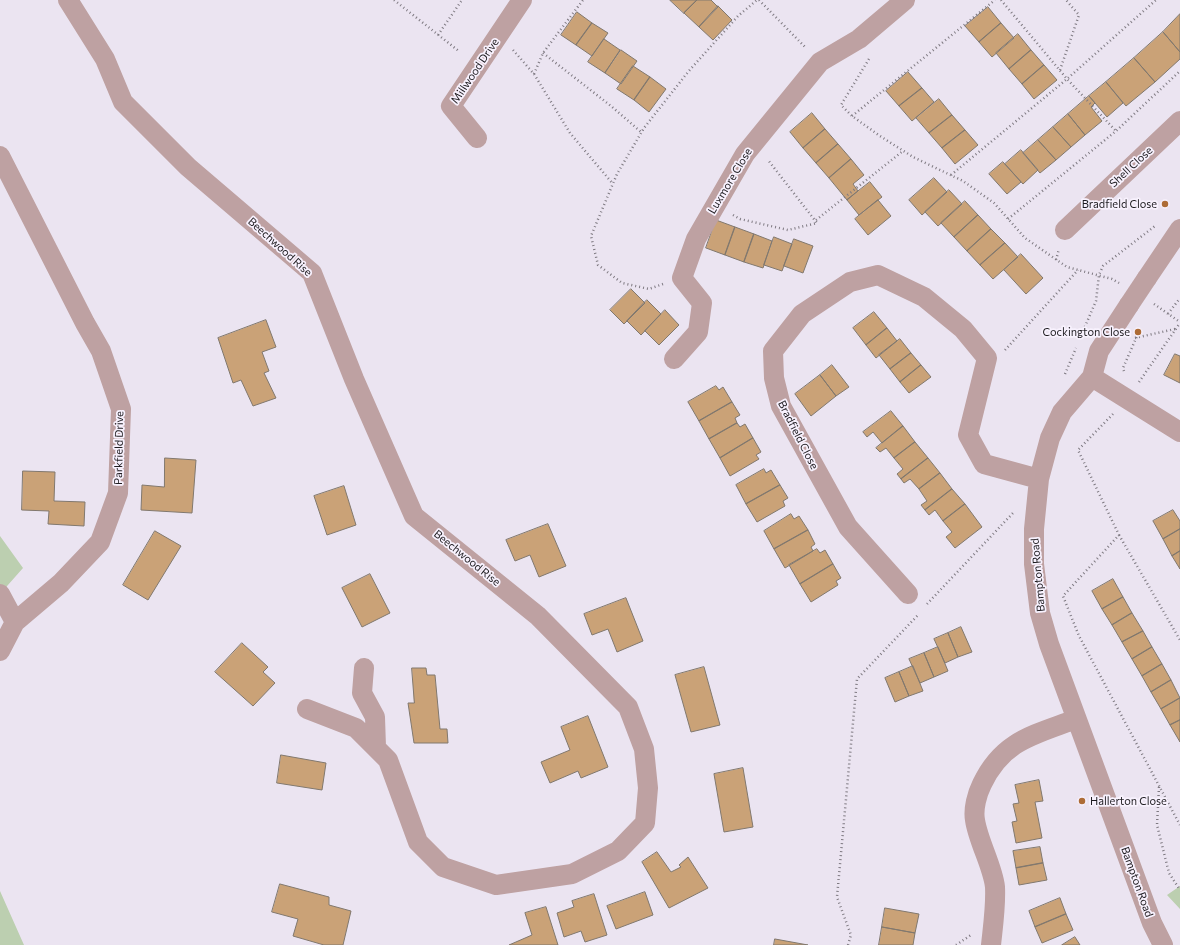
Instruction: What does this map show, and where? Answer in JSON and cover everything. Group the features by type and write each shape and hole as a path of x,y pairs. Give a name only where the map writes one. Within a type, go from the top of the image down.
{"street":[{"name":"Beechwood Rise","path":"68,0 105,59 123,102 188,167 312,273 354,379 414,516 538,616 628,707 644,749 648,788 645,823 618,851 572,874 496,884 443,867 418,842 388,760 356,728 307,709"},
{"name":"Millwood Drive","path":"477,138 451,106 522,0"},
{"name":"Luxmore Close","path":"682,278 696,240 714,206 751,146 820,62 859,39 905,0"},
{"name":"Shell Close","path":"1065,230 1180,121"},
{"name":"Parkfield Drive","path":"0,156 85,324 101,351 121,409 118,493 100,542 61,583 15,622 0,651"},
{"name":"Bampton Road","path":"1164,943 1152,923 1057,670 1040,613 1034,564 1035,511 1039,480 1050,438 1062,412 1092,377 1099,351 1180,229"},
{"name":"Bradfield Close","path":"908,594 848,527 781,406 774,378 773,351 802,314 850,282 878,275 924,297 963,329 987,358"},
{"path":"674,359 698,332 702,303 682,278"},
{"path":"987,358 968,435 984,464 1039,480"},
{"path":"1092,377 1130,394 1180,432"},
{"path":"0,594 15,622"},
{"path":"364,668 362,692 375,718 376,747"},
{"path":"991,945 994,921 995,886 975,819 978,794 990,769 1004,752 1025,738 1076,719"}],"path":[{"path":"394,0 460,52"},
{"path":"438,35 462,0"},
{"path":"534,74 544,53 583,0"},
{"path":"682,278 649,289 622,283 598,265 591,236 613,184 641,132 688,72 738,16 758,0 820,62"},
{"path":"852,116 995,0"},
{"path":"1001,0 1067,79 1116,131"},
{"path":"1060,70 1079,15 1066,0"},
{"path":"951,175 1067,79 1156,0"},
{"path":"500,34 534,74 570,133 613,184"},
{"path":"859,39 869,58 841,105 852,116 903,151 963,181 994,203 1025,238 1067,267 1112,279 1124,286"},
{"path":"544,53 611,106 641,132"},
{"path":"1008,219 1116,131 1180,71"},
{"path":"751,146 770,162 816,220"},
{"path":"714,206 740,219 788,230 817,223 816,220 903,151"},
{"path":"1062,380 1096,301 1099,275 1103,266 1158,224"},
{"path":"987,358 1002,354 1078,270"},
{"path":"1168,314 1180,298"},
{"path":"1149,301 1180,323 1130,394 1078,450 1119,535 1180,640"},
{"path":"1136,338 1175,329"},
{"path":"1130,394 1123,368 1139,331"},
{"path":"925,607 1014,513 1035,511"},
{"path":"1119,535 1063,596 1079,636 1180,825"},
{"path":"848,945 851,935 836,898 857,679 920,612"},
{"path":"1159,786 1157,824 1169,873 1180,890"}],"green space":[{"path":"0,536 23,568 0,594"},
{"path":"1180,886 1180,909 1167,895"},
{"path":"0,891 24,945 0,945"}],"building":[{"path":"670,0 697,0 684,13"},
{"path":"697,0 711,0 718,7 699,27 684,13"},
{"path":"718,6 732,20 713,40 699,27"},
{"path":"988,7 1001,23 979,42 965,26"},
{"path":"577,12 592,23 576,45 561,35"},
{"path":"1180,14 1180,52 1163,32"},
{"path":"592,23 608,33 592,56 576,45"},
{"path":"1001,23 1014,38 992,57 979,42"},
{"path":"1163,32 1180,52 1180,59 1155,82 1134,58"},
{"path":"1018,34 1031,50 1009,69 996,53"},
{"path":"604,39 620,50 605,73 588,62"},
{"path":"621,50 637,61 621,84 605,73"},
{"path":"1031,50 1044,65 1022,84 1009,69"},
{"path":"1134,58 1155,82 1126,106 1106,82"},
{"path":"1044,65 1057,80 1034,99 1022,84"},
{"path":"633,66 650,77 634,100 617,89"},
{"path":"908,72 922,88 899,106 886,91"},
{"path":"650,77 666,89 649,112 634,100"},
{"path":"1106,82 1123,103 1107,117 1089,96"},
{"path":"922,88 934,102 912,121 899,106"},
{"path":"1089,96 1095,103 1091,107 1102,121 1085,135 1068,114"},
{"path":"939,99 952,115 929,133 916,118"},
{"path":"812,113 825,129 803,148 790,132"},
{"path":"1068,114 1085,135 1071,147 1053,127"},
{"path":"952,115 965,130 942,148 929,133"},
{"path":"1053,127 1071,147 1056,160 1038,140"},
{"path":"825,129 838,144 816,163 803,148"},
{"path":"965,130 978,145 955,164 942,148"},
{"path":"1038,140 1056,160 1040,173 1023,153"},
{"path":"838,144 851,159 829,178 816,163"},
{"path":"1021,150 1038,170 1023,184 1005,164"},
{"path":"851,159 864,175 853,184 858,191 847,200 829,178"},
{"path":"1003,162 1021,182 1007,194 989,174"},
{"path":"934,178 947,192 922,215 909,200"},
{"path":"870,182 882,197 859,215 847,200"},
{"path":"949,190 962,204 938,226 925,212"},
{"path":"878,200 891,216 868,235 855,219"},
{"path":"965,201 978,215 954,237 941,223"},
{"path":"978,215 991,229 967,251 954,237"},
{"path":"716,220 735,227 725,255 706,248"},
{"path":"735,227 754,234 744,262 725,255"},
{"path":"991,229 1005,243 980,265 967,251"},
{"path":"754,234 772,241 763,268 744,262"},
{"path":"774,237 792,244 782,271 764,265"},
{"path":"794,239 813,246 803,273 784,266"},
{"path":"1005,243 1018,257 993,279 980,265"},
{"path":"1021,254 1043,278 1026,294 1004,270"},
{"path":"631,289 645,303 624,324 610,310"},
{"path":"647,300 661,314 641,335 627,321"},
{"path":"665,310 679,325 659,345 645,331"},
{"path":"874,312 887,328 866,345 853,328"},
{"path":"266,320 276,347 262,352 269,371 264,373 276,398 253,406 241,380 233,383 218,338"},
{"path":"887,328 897,341 876,358 866,345"},
{"path":"900,339 911,353 890,369 879,355"},
{"path":"911,353 921,365 900,382 890,369"},
{"path":"1175,354 1180,356 1180,383 1164,375"},
{"path":"832,365 849,387 836,396 820,375"},
{"path":"921,365 931,377 909,393 900,382"},
{"path":"820,375 836,396 811,416 795,394"},
{"path":"716,386 719,390 723,387 732,402 699,421 688,402"},
{"path":"732,402 740,415 735,418 737,423 709,439 699,421"},
{"path":"891,411 903,426 882,443 873,432 867,437 863,432"},
{"path":"737,423 740,427 745,424 753,438 720,458 709,439"},
{"path":"903,426 915,442 894,458 886,448 880,452 876,448"},
{"path":"753,438 761,452 756,455 759,459 730,476 720,458"},
{"path":"915,442 928,458 901,479 897,474 903,469 894,458"},
{"path":"165,458 196,460 192,513 141,510 142,485 164,487"},
{"path":"928,458 940,473 919,489 910,479 904,483 901,479"},
{"path":"764,469 766,473 771,470 780,485 746,504 736,485"},
{"path":"23,471 55,472 54,501 85,502 84,526 48,524 49,511 22,510"},
{"path":"940,473 952,489 925,510 921,505 927,501 919,489"},
{"path":"780,485 788,498 783,501 785,506 757,522 746,504"},
{"path":"344,486 356,525 327,535 314,496"},
{"path":"952,489 965,504 943,521 935,510 929,515 925,510"},
{"path":"965,504 982,527 955,548 946,537 952,532 943,521"},
{"path":"1173,510 1180,521 1180,529 1163,539 1153,521"},
{"path":"791,514 794,519 799,516 808,530 774,549 764,531"},
{"path":"548,524 566,566 539,577 530,555 515,561 506,540"},
{"path":"1180,529 1180,551 1172,556 1163,539"},
{"path":"808,530 815,544 811,547 813,551 785,568 774,549"},
{"path":"155,531 181,546 148,600 123,585"},
{"path":"817,549 820,553 825,550 833,564 800,584 789,565"},
{"path":"1180,551 1180,569 1172,556"},
{"path":"833,564 841,578 836,581 838,585 811,602 800,584"},
{"path":"370,574 390,613 362,627 342,588"},
{"path":"1113,579 1123,597 1102,609 1092,591"},
{"path":"1123,597 1132,613 1112,625 1102,609"},
{"path":"626,598 643,641 617,652 608,629 592,635 584,614"},
{"path":"1132,613 1143,631 1122,642 1112,625"},
{"path":"961,627 972,652 958,657 948,633"},
{"path":"1143,631 1152,647 1132,659 1122,642"},
{"path":"948,633 958,657 945,663 934,639"},
{"path":"242,643 268,667 263,672 275,683 253,706 215,672"},
{"path":"938,647 948,671 934,677 924,653"},
{"path":"1152,647 1162,664 1142,676 1132,659"},
{"path":"924,653 934,677 920,683 909,659"},
{"path":"1162,664 1171,680 1151,692 1142,676"},
{"path":"913,666 923,691 909,696 899,672"},
{"path":"704,667 720,725 691,732 675,675"},
{"path":"412,668 426,668 427,675 435,675 440,729 447,729 448,743 414,743 408,703 414,703"},
{"path":"899,672 909,696 895,702 885,678"},
{"path":"1171,680 1180,698 1161,709 1151,692"},
{"path":"1180,698 1180,720 1170,725 1161,709"},
{"path":"588,716 608,767 581,778 578,771 550,783 541,762 570,750 561,727"},
{"path":"1180,720 1180,742 1170,725"},
{"path":"281,755 326,763 322,790 277,783"},
{"path":"743,768 753,827 724,832 714,774"},
{"path":"1039,780 1043,801 1035,802 1042,838 1016,843 1012,822 1017,821 1013,804 1019,803 1015,785"},
{"path":"1040,847 1043,863 1016,868 1013,851"},
{"path":"657,852 671,872 681,867 679,865 688,857 708,888 669,908 642,862"},
{"path":"1043,863 1047,880 1019,885 1016,868"},
{"path":"280,884 329,897 329,905 351,911 343,945 324,945 293,936 298,919 272,912"},
{"path":"645,892 653,915 616,929 607,906"},
{"path":"594,894 607,935 585,942 581,931 564,937 557,913 574,907 572,901"},
{"path":"1060,898 1066,914 1035,927 1029,911"},
{"path":"546,907 558,945 509,945 532,935 525,913"},
{"path":"885,908 919,914 915,933 882,927"},
{"path":"1066,914 1073,930 1042,943 1035,927"},
{"path":"882,927 915,933 913,945 879,945"},
{"path":"1075,937 1080,945 1062,945"},
{"path":"775,939 808,945 774,945"}],"place":[{"name":"Bradfield Close","path":"1165,204"},
{"name":"Cockington Close","path":"1138,332"},
{"name":"Hallerton Close","path":"1082,801"}]}
